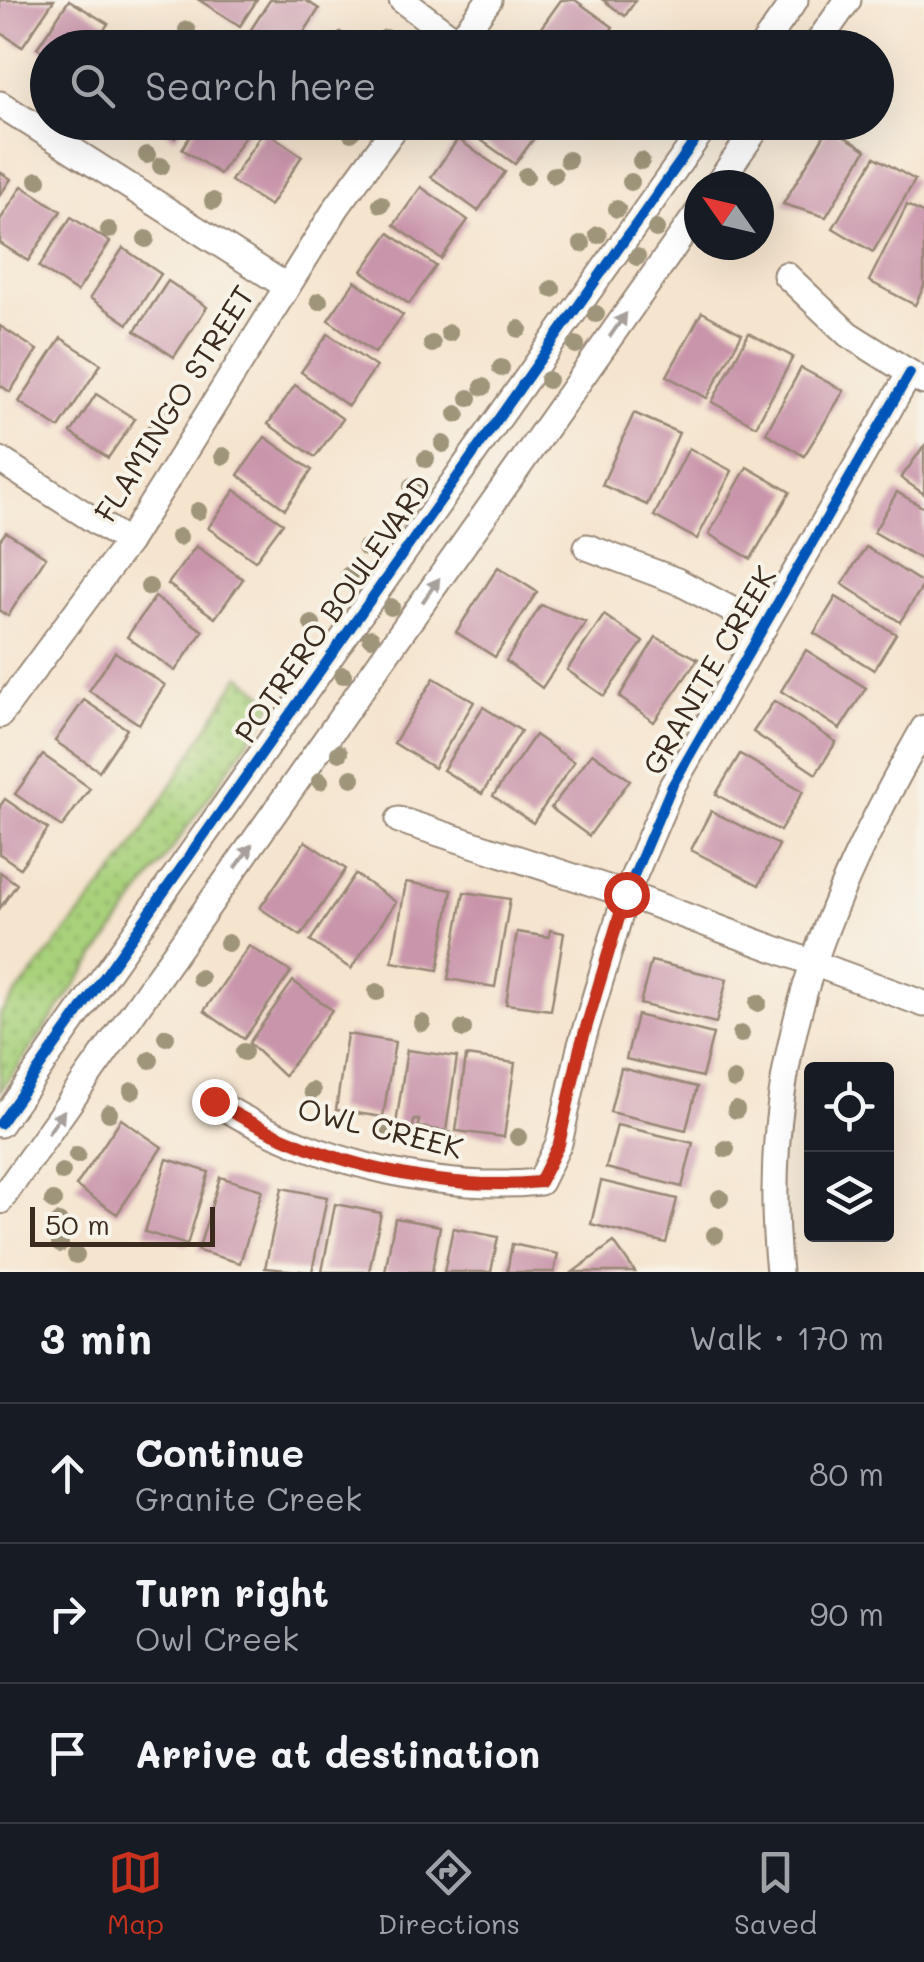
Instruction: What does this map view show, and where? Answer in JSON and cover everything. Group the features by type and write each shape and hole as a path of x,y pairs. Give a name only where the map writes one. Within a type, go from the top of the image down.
{"street":[{"path":"402,0 438,30"},
{"path":"467,30 489,0"},
{"path":"774,30 795,0"},
{"path":"827,30 848,0"},
{"path":"0,104 30,123"},
{"path":"57,140 286,286"},
{"name":"FLAMINGO STREET","path":"0,716 128,542 286,286 387,140"},
{"name":"POTRERO BOULEVARD","path":"0,1124 695,140"},
{"path":"728,170 749,140"},
{"path":"0,1201 684,232"},
{"path":"786,275 848,334 917,378"},
{"name":"GRANITE CREEK","path":"540,1182 559,1144 580,1048 626,894 672,786 917,378"},
{"path":"0,460 128,542"},
{"path":"587,547 676,581 764,627"},
{"path":"779,1272 774,1218 775,1134 788,1038 842,882 924,728"},
{"path":"400,820 626,894 924,1004"},
{"name":"OWL CREEK","path":"214,1101 296,1146 491,1188 540,1182"}],"green space":[{"path":"240,675 275,703 0,1092 0,1014 128,855"}],"building":[{"path":"0,0 54,0 22,47 0,32"},
{"path":"69,0 108,24 104,30 49,30"},
{"path":"199,0 257,0 240,26"},
{"path":"270,0 305,0 319,9 306,30 251,30"},
{"path":"561,0 575,0 613,27 611,30 539,30"},
{"path":"603,0 636,0 625,16"},
{"path":"188,140 242,140 220,174 182,149"},
{"path":"258,140 279,140 302,156 270,206 231,181"},
{"path":"457,140 505,172 478,211 431,177"},
{"path":"481,140 533,140 515,164"},
{"path":"821,140 850,140 866,150 826,217 783,204"},
{"path":"875,157 915,180 873,252 833,228"},
{"path":"0,172 11,179 0,195"},
{"path":"22,186 61,211 28,261 0,243 0,220"},
{"path":"421,187 468,220 441,259 394,225"},
{"path":"907,205 924,214 924,286 915,305 869,281"},
{"path":"71,217 110,242 77,292 39,267"},
{"path":"389,233 436,266 409,304 362,271"},
{"path":"123,248 161,274 128,324 90,298"},
{"path":"168,281 207,307 174,357 135,331"},
{"path":"355,281 403,315 375,353 328,320"},
{"path":"702,312 742,334 707,398 667,376"},
{"path":"0,326 37,350 10,392 0,385"},
{"path":"749,333 793,357 756,426 712,402"},
{"path":"328,334 376,367 348,406 301,372"},
{"path":"61,338 101,364 59,428 19,402"},
{"path":"801,368 844,391 804,456 766,433"},
{"path":"295,385 343,419 315,457 268,424"},
{"path":"96,394 135,419 108,458 71,433"},
{"path":"634,413 679,433 647,505 602,485"},
{"path":"265,437 312,470 285,509 238,475"},
{"path":"924,446 924,494 901,478"},
{"path":"689,448 732,471 697,539 654,516"},
{"path":"747,467 790,492 751,559 709,534"},
{"path":"235,490 283,523 255,561 208,528"},
{"path":"897,492 924,508 924,561 874,532"},
{"path":"6,532 46,557 8,616 0,611 0,540"},
{"path":"196,546 243,579 215,618 168,584"},
{"path":"866,547 924,584 900,622 842,584"},
{"path":"498,567 537,592 495,657 456,632"},
{"path":"155,597 203,631 175,671 127,637"},
{"path":"836,597 896,634 874,670 814,633"},
{"path":"541,605 586,622 542,688 506,661"},
{"path":"604,615 643,642 604,696 567,670"},
{"path":"656,637 698,659 654,722 619,697"},
{"path":"806,650 866,688 840,729 781,691"},
{"path":"115,652 165,685 139,724 89,691"},
{"path":"434,678 474,702 434,768 394,743"},
{"path":"84,700 127,729 99,771 55,741"},
{"path":"774,701 836,742 816,774 753,732"},
{"path":"483,707 521,731 482,794 443,770"},
{"path":"535,735 574,762 533,823 493,796"},
{"path":"592,753 630,780 589,836 551,808"},
{"path":"740,754 803,791 780,831 716,794"},
{"path":"43,755 90,788 62,827 15,794"},
{"path":"5,799 48,829 20,868 0,854 0,806"},
{"path":"711,811 779,845 759,885 691,850"},
{"path":"305,841 346,869 301,936 260,908"},
{"path":"0,872 17,884 0,908"},
{"path":"355,874 396,902 351,969 310,941"},
{"path":"406,882 452,890 438,970 392,962"},
{"path":"464,892 510,899 495,987 448,979"},
{"path":"550,930 564,933 551,1010 506,1004 517,932 549,937"},
{"path":"249,946 291,972 244,1039 204,1011"},
{"path":"651,961 727,979 716,1023 640,1004"},
{"path":"293,981 332,1010 284,1076 249,1043"},
{"path":"637,1015 713,1034 702,1077 626,1059"},
{"path":"347,1034 395,1042 383,1117 336,1110"},
{"path":"407,1050 457,1057 446,1131 418,1127 419,1120 414,1120 412,1134 395,1131"},
{"path":"466,1056 515,1063 504,1137 456,1131"},
{"path":"621,1068 697,1087 686,1130 610,1112"},
{"path":"121,1119 162,1147 117,1214 76,1186"},
{"path":"617,1125 693,1143 682,1187 606,1168"},
{"path":"167,1159 209,1172 187,1245 145,1232"},
{"path":"220,1177 262,1190 240,1263 198,1251"},
{"path":"601,1181 677,1199 666,1243 591,1224"},
{"path":"282,1188 327,1197 312,1272 265,1268"},
{"path":"335,1204 381,1213 369,1272 322,1272"},
{"path":"395,1218 440,1226 432,1272 385,1272"},
{"path":"453,1228 498,1237 491,1272 444,1272"},
{"path":"614,1242 635,1272 573,1272"},
{"path":"512,1244 558,1254 554,1272 507,1272"}],"cycle path":[{"path":"0,1124 695,140"},
{"path":"214,1101 288,1139 371,1167 457,1182 540,1182 559,1143 580,1048 626,894 672,786 910,373"}],"route":[{"path":"214,1101 256,1128 296,1146 392,1170 491,1188 540,1182 559,1144 580,1048 626,894"}]}
